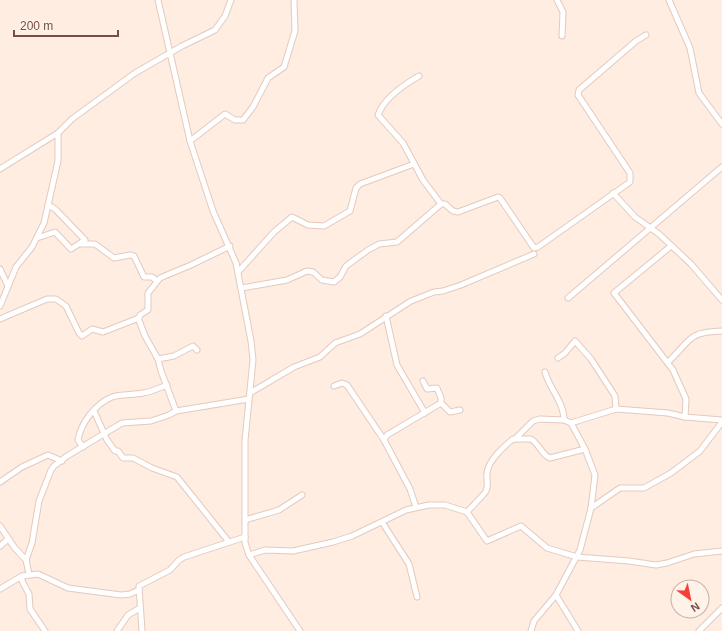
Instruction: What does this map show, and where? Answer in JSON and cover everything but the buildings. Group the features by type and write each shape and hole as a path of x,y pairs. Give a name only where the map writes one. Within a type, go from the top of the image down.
{"street":[{"path":"158,0 190,141 213,211 230,246 239,271 254,360 245,440 245,544 249,555 300,631"},
{"path":"0,169 58,133 72,119 135,73 215,30 225,16 231,0"},
{"path":"190,141 225,114 239,121 243,120 253,107 268,78 284,67 295,30 294,0"},
{"path":"558,0 563,12 562,36"},
{"path":"669,0 690,48 699,93 722,124"},
{"path":"419,76 394,94 378,115 403,143 430,191 441,204 446,204 453,211 458,212 498,197 536,248 630,182 630,173 580,99 579,90 636,41 646,35"},
{"path":"0,306 16,267 37,238 44,223 58,161 58,133"},
{"path":"239,271 274,232 292,217 308,225 327,225 350,211 356,188 360,184 414,164"},
{"path":"568,298 650,230 722,167"},
{"path":"613,193 650,230 691,264 722,299"},
{"path":"242,288 287,280 307,271 313,272 322,280 334,282 340,277 346,266 368,250 382,243 397,242 441,204"},
{"path":"37,238 55,232 71,249 85,240 55,209 48,205"},
{"path":"79,244 95,244 114,258 130,255 134,256 144,278 152,277 157,281"},
{"path":"0,319 51,298 60,300 66,306 79,333 82,336 92,329 103,332 111,330 138,318 148,310 148,293 157,281 164,276 230,246"},
{"path":"671,246 614,293 668,362 686,399 685,417"},
{"path":"26,560 32,543 39,501 51,470 62,460 83,447 124,423 145,422 169,415 176,411 249,396 294,368 320,357 335,343 360,334 411,301 434,292 443,291 461,285 534,254"},
{"path":"0,269 8,286"},
{"path":"386,316 397,365 425,413"},
{"path":"138,318 145,336 158,359 176,411"},
{"path":"668,362 677,354 689,338 694,335 709,331 722,331"},
{"path":"558,358 565,353 575,340 591,359 615,396 616,409"},
{"path":"158,359 174,356 193,346 197,350"},
{"path":"545,372 556,395 564,420"},
{"path":"423,381 427,389 437,388 441,398 441,403 450,412 460,410"},
{"path":"334,386 342,383 347,385 384,440 410,489 416,507"},
{"path":"83,447 78,440 80,430 84,422 94,411 112,397 144,393 167,385"},
{"path":"384,440 387,435 441,403"},
{"path":"571,423 616,409 668,413 685,417 722,421"},
{"path":"94,411 111,448 118,451 124,458 132,458 152,468 177,477 229,542"},
{"path":"467,512 485,493 488,485 487,472 492,463 512,440 515,439 533,421 540,419 564,420 571,423 585,448 595,475 591,508 577,557 556,595 534,621 531,631"},
{"path":"591,508 620,488 644,488 666,476 700,451 722,421"},
{"path":"515,439 531,439 542,449 546,456 550,458 585,448"},
{"path":"0,482 22,467 48,455 62,460"},
{"path":"244,520 279,510 302,495"},
{"path":"249,555 265,550 293,551 333,542 352,536 416,507 445,505 467,512 487,541 521,526 547,548 577,557 629,561 656,565 694,554 722,551"},
{"path":"382,522 409,564 417,597"},
{"path":"0,526 8,539 26,560 30,574"},
{"path":"142,631 139,586 170,570 179,560 245,537"},
{"path":"0,546 8,539"},
{"path":"0,588 22,576 42,574 68,588 121,594 130,594 139,590"},
{"path":"22,576 22,581 28,594 31,612 45,631"},
{"path":"556,595 578,631"},
{"path":"117,631 128,615 140,608"},
{"path":"700,631 722,608"}]}
